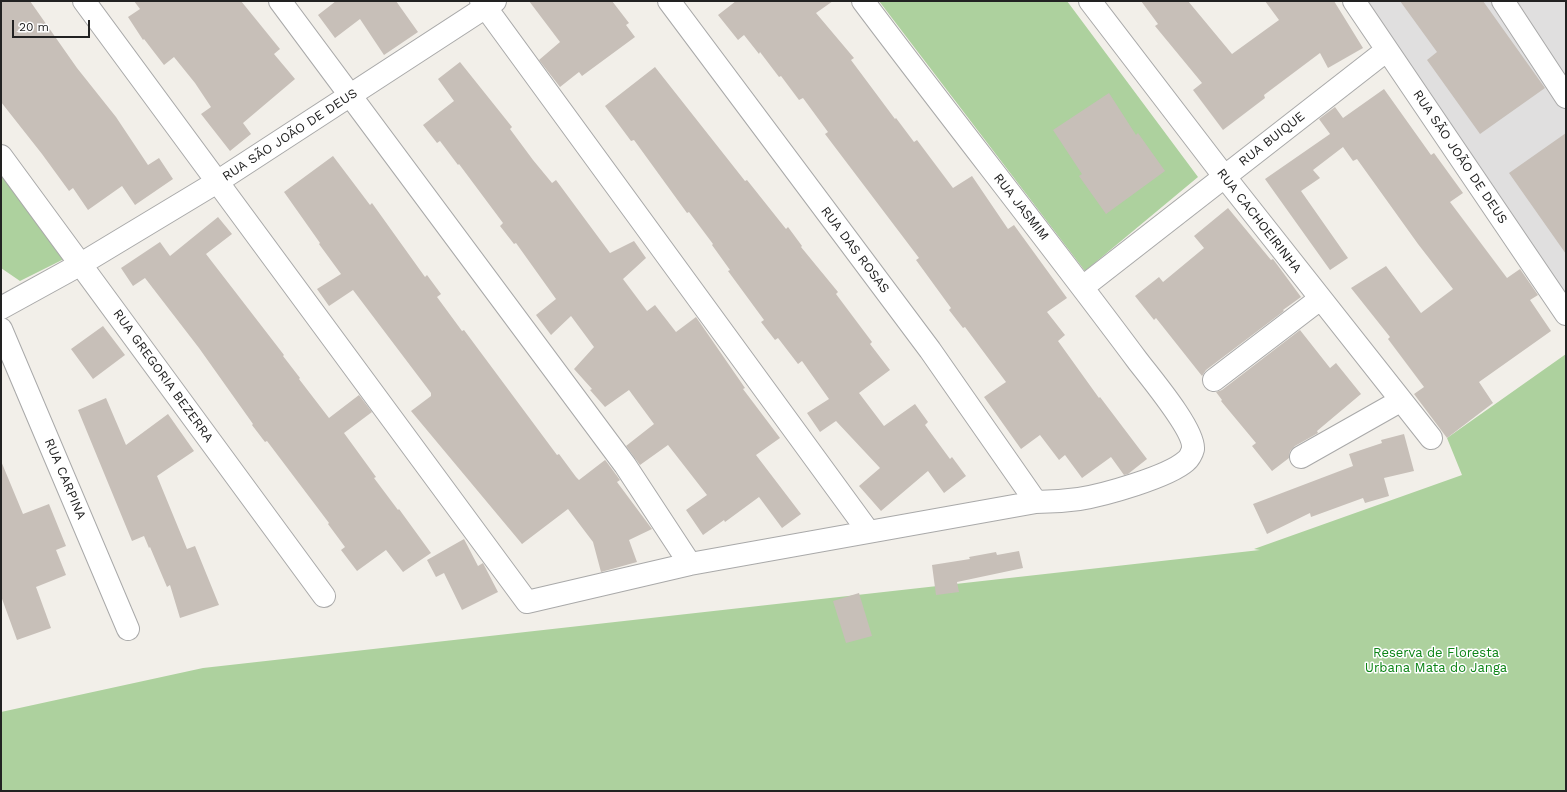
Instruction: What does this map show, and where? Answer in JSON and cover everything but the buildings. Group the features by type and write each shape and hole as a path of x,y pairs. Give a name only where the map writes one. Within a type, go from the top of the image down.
{"street":[{"path":"84,1 217,182"},
{"path":"280,1 625,465 690,564"},
{"name":"RUA DAS ROSAS","path":"669,1 930,350 1036,502"},
{"name":"RUA JASMIM","path":"217,182 527,602 690,564 1036,502 1082,499 1129,486 1174,470 1188,460 1193,449 1191,438 1177,414 1083,287 862,1"},
{"name":"RUA CACHOEIRINHA","path":"1090,1 1224,176 1400,401 1431,438"},
{"name":"RUA SÃO JOÃO DE DEUS","path":"1354,1 1566,314"},
{"path":"1503,1 1566,97"},
{"path":"487,3 868,531"},
{"name":"RUA SÃO JOÃO DE DEUS","path":"1,308 81,264 217,182 351,95 487,3"},
{"name":"RUA BUIQUE","path":"1083,287 1387,50"},
{"name":"RUA GREGORIA BEZERRA","path":"1,156 324,596"},
{"path":"1214,380 1320,298"},
{"name":"RUA CARPINA","path":"1,329 128,629"},
{"path":"1300,457 1400,401"}],"shaded area":[{"path":"1351,1 1566,1 1566,311"}],"green space":[{"path":"879,1 1067,1 1198,177 1085,271"},
{"path":"1,175 64,259 20,281 1,268"},
{"name":"Reserva de Floresta Urbana Mata do Janga","path":"1566,354 1566,791 1,791 1,712 203,668 1260,550 1254,549 1462,475 1447,438"}]}
